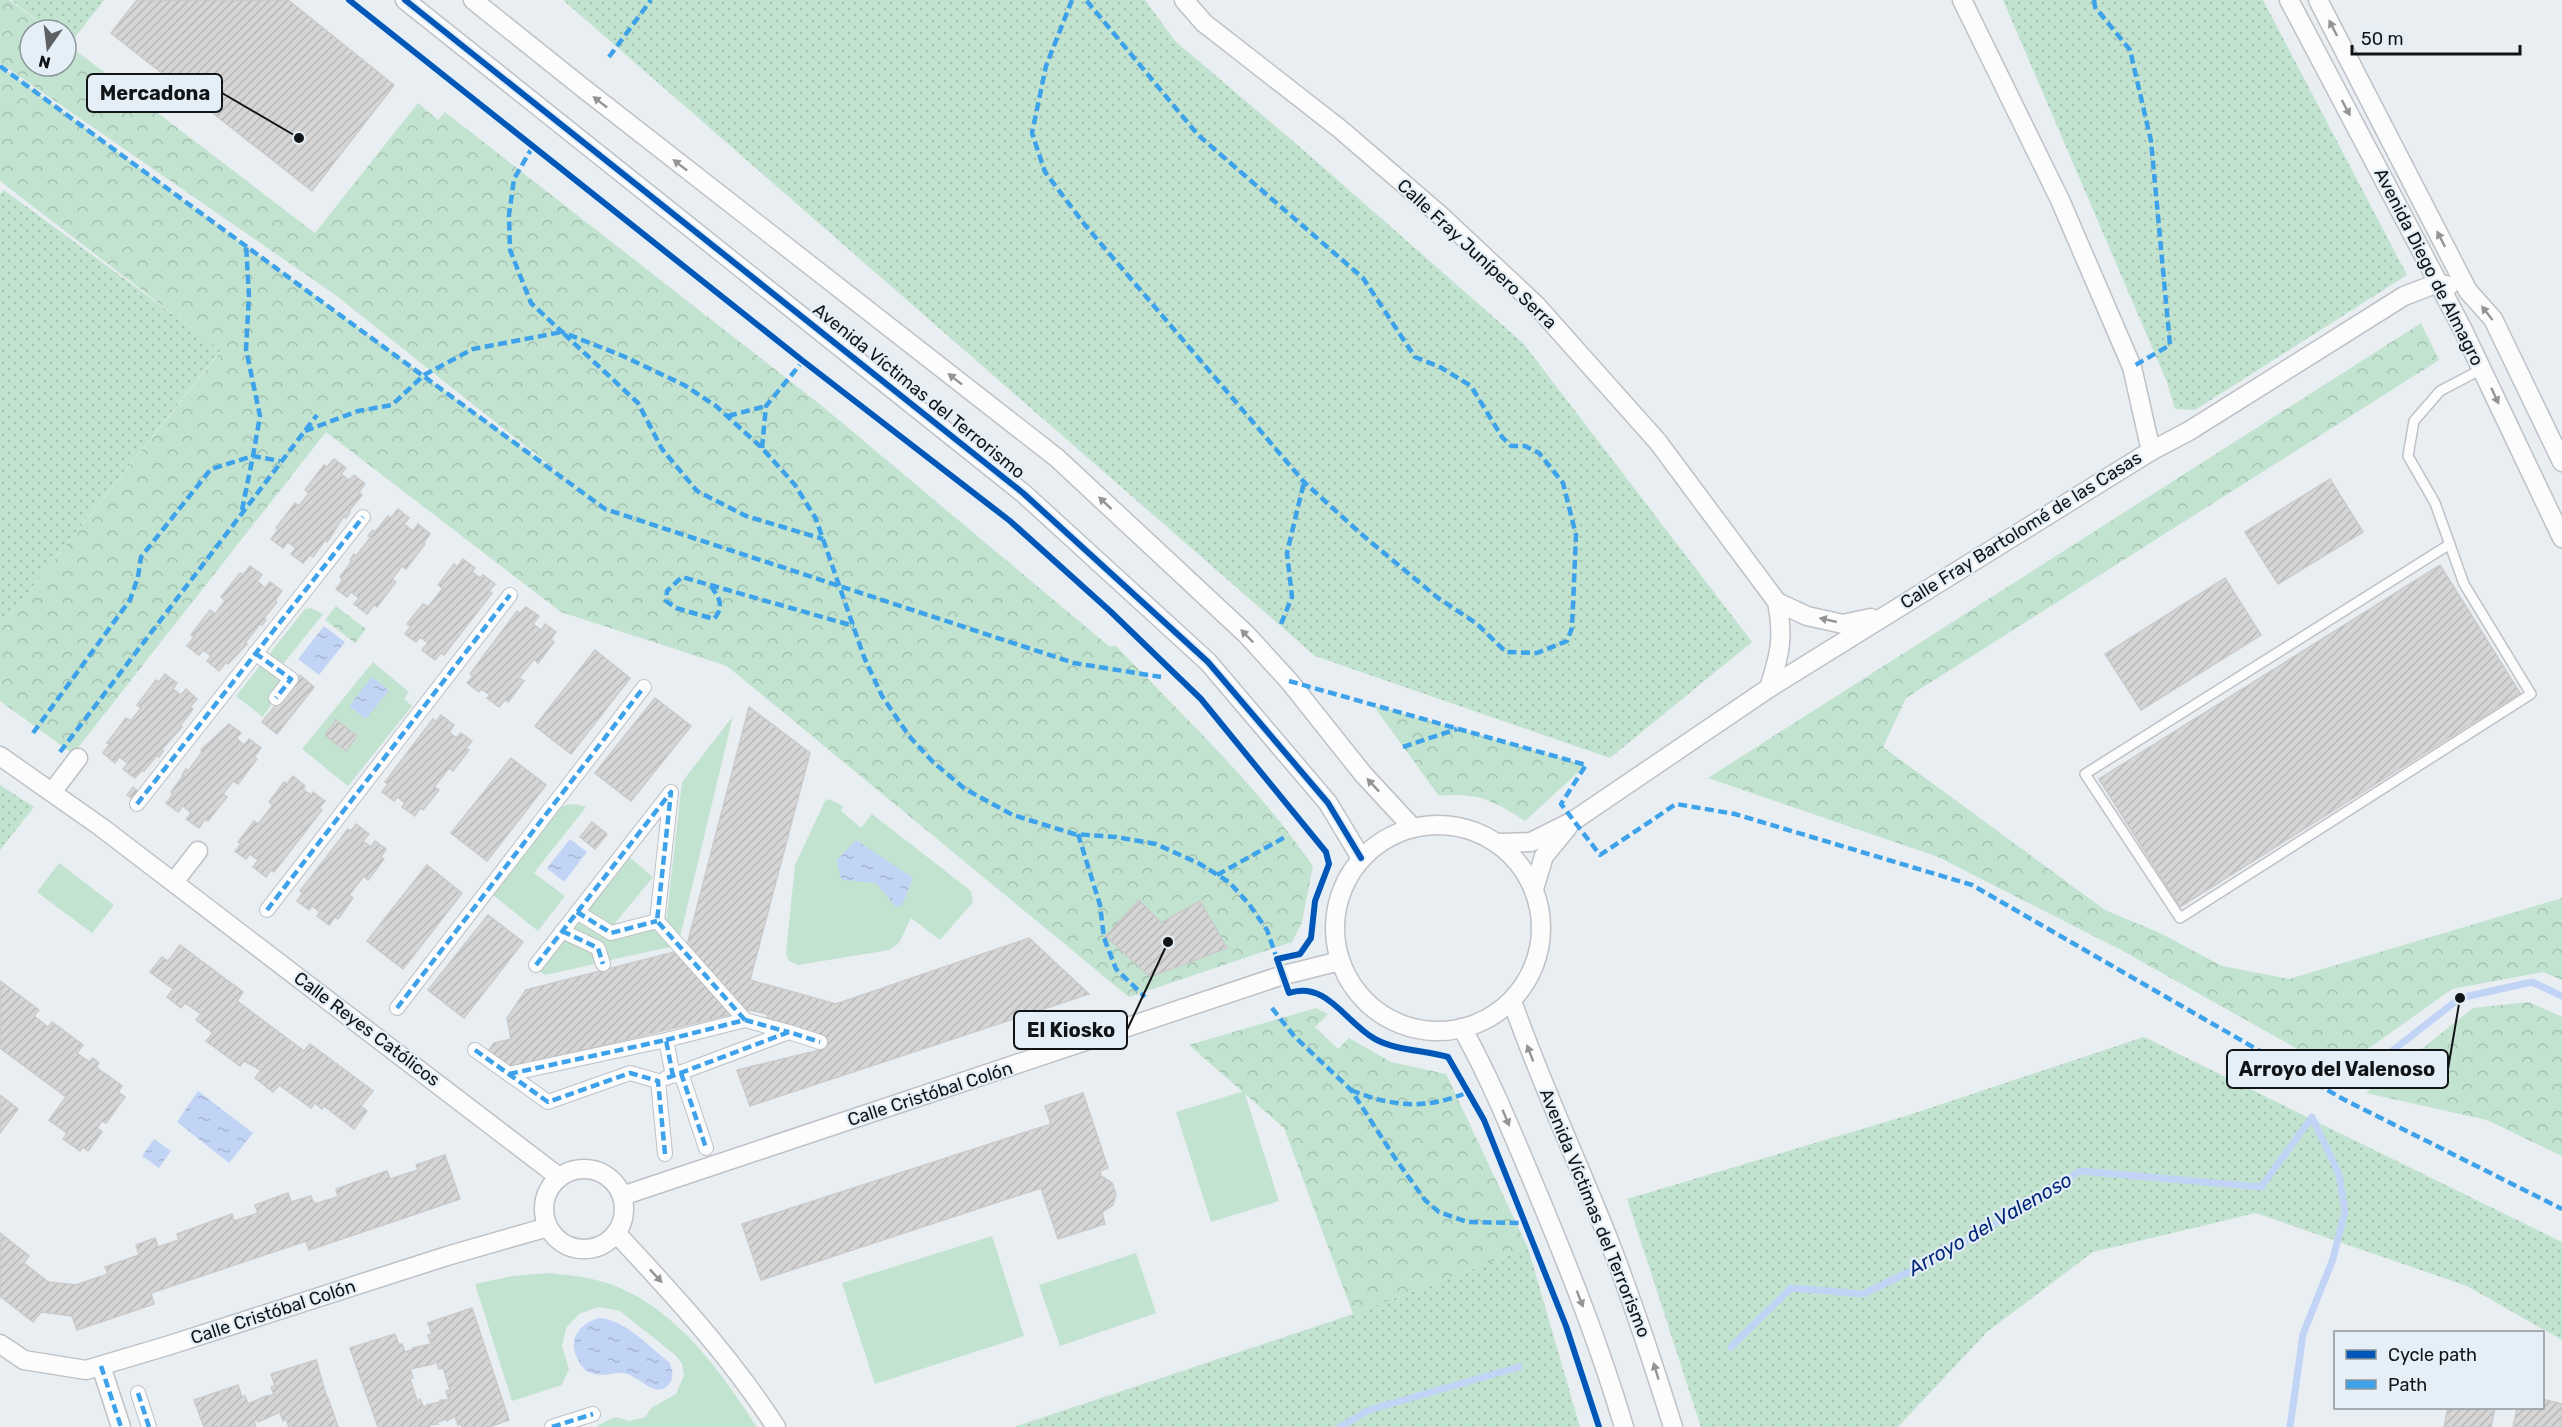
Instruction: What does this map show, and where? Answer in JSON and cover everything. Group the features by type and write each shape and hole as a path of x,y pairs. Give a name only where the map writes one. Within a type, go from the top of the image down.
{"street":[{"name":"Avenida Víctimas del Terrorismo","path":"405,0 1023,493 1208,662 1328,804 1361,858"},
{"name":"Avenida Víctimas del Terrorismo","path":"473,0 1057,458 1246,634 1289,681 1363,774 1413,828"},
{"name":"Calle Fray Junípero Serra","path":"1184,0 1204,23 1340,129 1413,192 1536,306 1658,442 1777,602 1783,628 1779,656 1769,688"},
{"name":"Calle Fray Bartolomé de las Casas","path":"1497,843 1531,842 1573,821 1769,688 2151,451 2132,367 2060,200 1962,0"},
{"name":"Avenida Diego de Almagro","path":"2289,0 2482,369 2562,538"},
{"name":"Avenida Diego de Almagro","path":"2318,0 2468,291 2493,319 2562,462"},
{"path":"2151,451 2189,431 2404,296 2438,283 2468,291"},
{"path":"2404,296 2432,299 2450,306"},
{"path":"137,804 363,517"},
{"path":"267,910 510,595"},
{"name":"Calle Fray Junípero Serra","path":"1777,602 1807,616 1843,624 1882,616"},
{"path":"255,653 291,679 276,698"},
{"path":"397,1008 645,687"},
{"name":"Calle Reyes Católicos","path":"0,756 174,882 559,1178"},
{"path":"52,792 78,758"},
{"path":"536,965 671,792 657,921 745,1020"},
{"name":"Calle Fray Bartolomé de las Casas","path":"1534,889 1544,856 1573,821"},
{"path":"1442,825 1471,830 1497,843 1519,863 1534,889 1542,918 1540,949 1530,977 1512,1001 1489,1018 1462,1028 1432,1031 1402,1024 1375,1009 1361,995 1340,961 1335,934 1337,907 1346,881 1361,858 1385,839 1413,828 1442,825"},
{"path":"174,882 198,851"},
{"path":"577,912 611,933 657,921"},
{"path":"562,931 598,948 603,964"},
{"name":"Calle Cristóbal Colón","path":"622,1196 1280,976 1340,961"},
{"name":"Avenida Víctimas del Terrorismo","path":"1512,1001 1531,1055 1607,1237 1650,1350 1673,1427"},
{"path":"509,1074 666,1040 745,1020 820,1042"},
{"path":"1462,1028 1487,1073 1558,1241 1601,1353 1624,1427"},
{"path":"475,1050 549,1102 630,1073 658,1081 789,1032"},
{"path":"666,1040 706,1148"},
{"path":"658,1081 665,1154"},
{"path":"576,1170 596,1170 612,1180 622,1196 625,1209 622,1222 616,1233 606,1242 594,1248 581,1249 567,1245 556,1238 548,1227 544,1214 545,1200 550,1188 559,1178 576,1170"},
{"name":"Calle Cristóbal Colón","path":"0,1344 24,1360 86,1370 447,1256 548,1227"},
{"path":"616,1233 675,1296 747,1382 776,1427"},
{"path":"101,1366 122,1427"},
{"path":"138,1393 149,1427"},
{"path":"552,1427 593,1414"}],"lane":[{"path":"2450,544 2085,774 2180,918 2532,694 2464,584 2450,544 2435,503 2408,456 2414,421 2440,391 2482,369"}],"green space":[{"path":"0,0 9,0 33,18 18,18 18,75 0,63"},
{"path":"11,0 104,0 78,33 78,18 34,18"},
{"path":"563,0 1145,0 1175,41 1308,154 1523,343 1752,642 1610,758 1315,656"},
{"path":"2003,0 2263,0 2407,275 2195,410 2175,409 2167,382"},
{"path":"78,52 315,233 418,103 438,120 445,112 822,406 1110,647 1115,645 1244,779 1313,866 1302,922 1292,942 1129,997 727,666 561,612 326,432 73,754 0,701 0,628 221,351 0,181 0,66 586,494 334,294 22,78 78,78"},
{"path":"4,190 221,350 0,628 0,194"},
{"path":"2421,323 2439,360 1906,698 1883,747 2105,910 2160,933 2222,966 2289,979 2562,898 2562,980 2543,972 2452,989 2337,1071 2121,950 1938,857 1708,778"},
{"path":"336,606 366,629 355,643 325,620"},
{"path":"311,608 323,614 276,673 286,681 263,717 236,696 305,609"},
{"path":"373,662 409,692 404,699 412,706 348,786 302,749"},
{"path":"1373,705 1586,765 1525,821 1484,799 1464,795 1439,796"},
{"path":"733,716 679,941 666,922 682,782"},
{"path":"0,785 34,807 0,850"},
{"path":"829,799 843,806 841,811 861,828 872,814 971,891 973,902 940,940 911,918 899,943 890,950 798,965 789,961 786,953 795,865 825,801"},
{"path":"576,804 586,807 534,873 565,896 538,931 493,895 556,811 566,805"},
{"path":"626,854 653,877 611,928 585,908"},
{"path":"59,863 114,905 92,933 37,892"},
{"path":"575,921 610,937 652,926 670,947 606,961 566,930"},
{"path":"564,935 596,950 599,963 545,975 538,970"},
{"path":"2529,1002 2562,1017 2562,1156 2487,1120 2366,1093 2473,1008"},
{"path":"1316,1008 1328,1014 1315,1027 1338,1049 1349,1038 1391,1062 1446,1074 1528,1248 1353,1314 1284,1128 1189,1045"},
{"path":"2144,1037 2562,1242 2562,1340 2467,1286 2256,1213 2093,1252 1987,1332 1898,1427 1701,1427 1627,1199 1909,1115"},
{"path":"1244,1091 1279,1201 1211,1222 1176,1112"},
{"path":"992,1236 1024,1336 875,1384 842,1283"},
{"path":"1528,1248 1580,1427 1014,1427 1353,1314"},
{"path":"1136,1253 1156,1313 1060,1346 1039,1285"},
{"path":"550,1273 596,1280 622,1289 646,1302 669,1319 689,1338 726,1381 757,1427 598,1427 616,1417 629,1421 645,1417 651,1408 676,1394 684,1375 682,1363 674,1354 620,1311 598,1307 579,1314 566,1328 562,1346 569,1369 562,1385 512,1401 475,1284 512,1276"}],"water":[{"path":"324,626 345,642 319,675 298,659"},
{"path":"372,677 389,690 366,719 349,706"},
{"path":"570,839 587,852 564,882 547,868"},
{"path":"856,840 913,878 902,905 896,907 876,883 843,880 840,877 837,860"},
{"path":"198,1091 253,1133 229,1163 177,1122"},
{"path":"154,1139 171,1151 159,1168 142,1156"},
{"path":"598,1318 627,1328 669,1362 672,1370 671,1382 658,1390 629,1374 598,1375 586,1371 576,1355 574,1340 582,1328"}],"building":[{"path":"137,0 288,0 394,85 312,191 111,33"},
{"path":"334,459 346,468 341,474 349,480 354,475 365,484 359,492 362,495 346,518 344,516 327,542 325,540 313,557 310,555 303,563 291,554 296,548 288,542 283,548 271,539 278,530 276,528 295,503 299,506 309,493 305,490 324,465 327,467"},
{"path":"2330,479 2363,532 2278,584 2245,532"},
{"path":"398,509 409,518 404,524 413,531 418,524 430,534 406,569 402,566 392,579 396,582 377,607 374,605 367,614 354,604 359,598 351,592 347,597 336,589 343,580 340,577 352,561 350,560 354,554 356,556 371,537 368,536 373,530 375,532 388,516 391,518"},
{"path":"463,559 475,568 472,572 480,578 483,575 495,584 489,591 492,593 444,655 441,653 435,660 422,650 428,643 420,637 416,642 405,634 411,626 407,624 423,604 428,607 443,588 438,585 454,564 457,567"},
{"path":"2440,565 2520,693 2180,907 2099,779"},
{"path":"250,566 262,575 257,581 265,588 270,582 282,591 275,600 277,602 264,618 266,620 245,643 247,644 219,671 207,661 211,656 204,650 199,655 187,646 194,637 191,635 210,610 215,614 225,601 221,597 240,573 243,575"},
{"path":"2225,578 2261,635 2141,710 2105,654"},
{"path":"526,607 539,616 533,624 541,630 545,624 556,632 551,639 554,642 538,663 534,659 519,678 524,681 508,702 505,700 499,707 487,698 490,695 481,689 479,692 467,683 473,676 470,674 517,611 520,613"},
{"path":"595,650 630,678 571,754 535,726"},
{"path":"165,674 177,683 173,689 181,695 186,689 197,699 190,707 193,709 180,726 182,727 161,750 163,751 159,757 157,755 135,778 123,769 128,763 119,757 115,763 103,753 110,744 107,743 126,718 131,721 141,708 137,705 156,680 159,682"},
{"path":"300,675 314,687 277,734 262,722"},
{"path":"655,698 691,726 631,801 595,773"},
{"path":"749,707 810,753 750,980 836,1004 1029,938 1089,994 750,1106 737,1070 820,1050 823,1042 769,1021 767,1014 749,1010 508,1068 487,1053 494,1043 511,1039 507,1018 526,990 686,949"},
{"path":"441,715 454,725 449,732 456,738 461,733 472,741 466,748 469,750 453,771 449,768 434,787 439,790 423,810 420,808 415,816 402,807 405,803 397,797 394,801 382,792 388,784 385,782 433,719 436,722"},
{"path":"336,720 357,736 346,751 325,735"},
{"path":"229,724 241,733 236,738 244,745 249,739 261,748 254,757 257,759 238,784 233,781 223,794 227,797 208,821 205,819 199,828 186,819 191,813 183,806 178,812 166,803 182,775 186,769 188,771 202,752 201,750"},
{"path":"511,758 546,785 487,861 451,833"},
{"path":"293,776 305,786 303,789 311,795 313,792 325,801 319,808 322,810 274,872 271,870 266,877 253,867 258,860 250,854 246,859 235,851 241,844 238,842 254,821 258,824 273,805 269,802 284,782 287,784"},
{"path":"133,787 139,792 133,799 127,795"},
{"path":"592,822 607,834 595,849 580,837"},
{"path":"356,824 369,834 363,841 371,847 375,841 386,849 381,857 384,859 368,880 364,876 349,895 353,898 338,919 335,917 329,925 317,916 320,912 312,906 309,910 297,901 303,893 300,891 348,829 351,831"},
{"path":"427,865 462,893 403,969 367,941"},
{"path":"1139,900 1161,923 1200,901 1227,948 1150,977 1106,936"},
{"path":"488,915 523,942 464,1018 428,990"},
{"path":"180,945 243,992 237,1001 304,1051 310,1044 373,1091 361,1106 367,1111 354,1129 324,1106 322,1109 315,1103 311,1108 279,1085 273,1092 255,1078 261,1070 244,1061 240,1066 206,1041 213,1033 196,1020 201,1014 185,1003 181,1008 167,997 173,989 150,972 162,957 168,961"},
{"path":"0,981 39,1010 34,1016 48,1027 52,1022 83,1045 77,1053 89,1062 93,1058 99,1063 96,1067 122,1086 118,1092 125,1097 106,1123 102,1121 97,1128 102,1132 88,1151 83,1147 80,1151 63,1139 67,1133 49,1120 66,1097 0,1048"},
{"path":"1083,1093 1108,1168 1100,1171 1101,1176 1112,1183 1116,1194 1113,1205 1102,1212 1105,1224 1058,1239 1041,1188 761,1280 742,1224 1051,1124 1045,1106"},
{"path":"0,1095 18,1109 0,1133"},
{"path":"445,1155 460,1199 309,1250 306,1241 151,1293 154,1304 77,1330 72,1316 41,1312 33,1322 0,1296 0,1233 29,1256 24,1263 48,1282 76,1285 108,1274 105,1267 139,1255 136,1245 155,1238 158,1247 179,1240 177,1234 232,1214 234,1221 258,1213 255,1205 288,1193 291,1202 311,1196 314,1204 338,1197 336,1189 387,1171 390,1179 418,1170 416,1165"},
{"path":"472,1308 509,1420 489,1427 462,1427 461,1424 458,1425 455,1416 447,1421 446,1419 437,1422 438,1424 429,1425 430,1427 378,1427 350,1348 395,1334 399,1345 402,1344 405,1352 431,1344 428,1335 432,1334 428,1323","holes":["436,1361 439,1369 443,1368 450,1390 446,1391 449,1400 440,1400 424,1408 420,1399 417,1401 410,1379 413,1378 410,1369 433,1364"]},
{"path":"316,1360 338,1427 289,1427 286,1419 283,1421 280,1412 258,1422 257,1419 254,1421 256,1427 204,1427 194,1400 238,1385 242,1397 245,1396 248,1404 274,1395 271,1387 275,1386 271,1374"},
{"path":"2544,1400 2562,1404 2561,1427 2513,1427 2517,1409 2544,1409"},
{"path":"2448,1409 2495,1409 2491,1427 2444,1427"}],"waterway":[{"name":"Arroyo del Valenoso","path":"2356,1079 2460,998 2532,982 2562,996"},
{"name":"Arroyo del Valenoso","path":"1731,1347 1791,1288 1863,1294 1942,1256 2080,1171 2261,1187 2312,1117 2339,1174 2345,1211 2333,1259 2303,1334 2290,1427"},
{"name":"Arroyo del Valenoso","path":"1340,1427 1369,1410 1519,1367"}],"marked path":[{"path":"609,57 651,0"},
{"path":"1072,0 1046,66 1032,133 1045,172 1085,225 1304,482 1360,533 1438,598 1476,623 1506,652 1537,653 1567,641 1572,628 1576,535 1563,483 1539,453 1525,446 1511,446 1502,437 1471,386 1440,367 1415,357 1363,278 1198,135 1086,0"},
{"path":"2094,0 2095,7 2130,50 2151,141 2170,345 2132,367"},
{"path":"0,66 605,509 1074,663 1161,677"},
{"path":"533,146 514,179 509,215 510,250 531,303 562,332 623,356 684,385 716,406 762,448 795,485 816,519 864,657 882,696 909,736 933,762 965,789 1013,815 1074,834 1116,837 1156,844 1200,864 1229,882 1249,904 1267,930 1277,959"},
{"path":"33,733 130,600 138,577 141,557 211,469 253,456 260,416 246,349 249,296 246,244"},
{"path":"305,431 358,411 392,405 424,375 473,349 562,332 638,403 662,449 697,491 746,516 823,539"},
{"path":"762,448 766,406 803,361"},
{"path":"728,416 766,406"},
{"path":"60,752 317,415"},
{"path":"242,510 253,456 280,461"},
{"path":"1281,624 1292,597 1287,553 1304,482"},
{"path":"137,804 363,517"},
{"path":"711,586 720,606 714,619 676,608 666,601 667,591 682,577 854,626"},
{"path":"267,910 510,595"},
{"path":"255,653 291,679 276,698"},
{"path":"1289,681 1586,765 1561,804 1600,855 1676,804 1735,814 1972,885 2343,1099 2562,1209"},
{"path":"397,1008 644,687"},
{"path":"1403,747 1457,729"},
{"path":"536,965 671,792 657,921 745,1020"},
{"path":"1078,834 1100,905 1104,938 1116,969 1145,997"},
{"path":"1217,875 1287,836"},
{"path":"577,912 611,933 657,921"},
{"path":"562,931 598,948 603,964"},
{"path":"1272,1008 1294,1036 1351,1090 1425,1200 1439,1212 1467,1222 1525,1223"},
{"path":"666,1040 745,1020 788,1032"},
{"path":"667,1078 789,1032 820,1042"},
{"path":"509,1074 666,1040 673,1076"},
{"path":"475,1050 548,1102 630,1073 658,1081 665,1154"},
{"path":"681,1073 706,1148"},
{"path":"1351,1090 1381,1100 1410,1104 1438,1102 1468,1092"},
{"path":"101,1366 121,1427"},
{"path":"138,1393 149,1427"},
{"path":"552,1427 593,1414"}],"cycle path":[{"path":"349,0 803,361 1010,521 1110,611 1201,699 1326,852 1329,864 1315,901 1311,938 1300,954 1277,959 1289,993 1314,992 1335,1005 1364,1032 1383,1043 1448,1057 1484,1120 1566,1326 1599,1427"},
{"path":"405,0 1023,493 1208,662 1328,803 1361,858"}],"place":[{"name":"Mercadona","path":"299,138"},
{"name":"El Kiosko","path":"1168,942"},
{"name":"Arroyo del Valenoso","path":"2460,998"}]}
